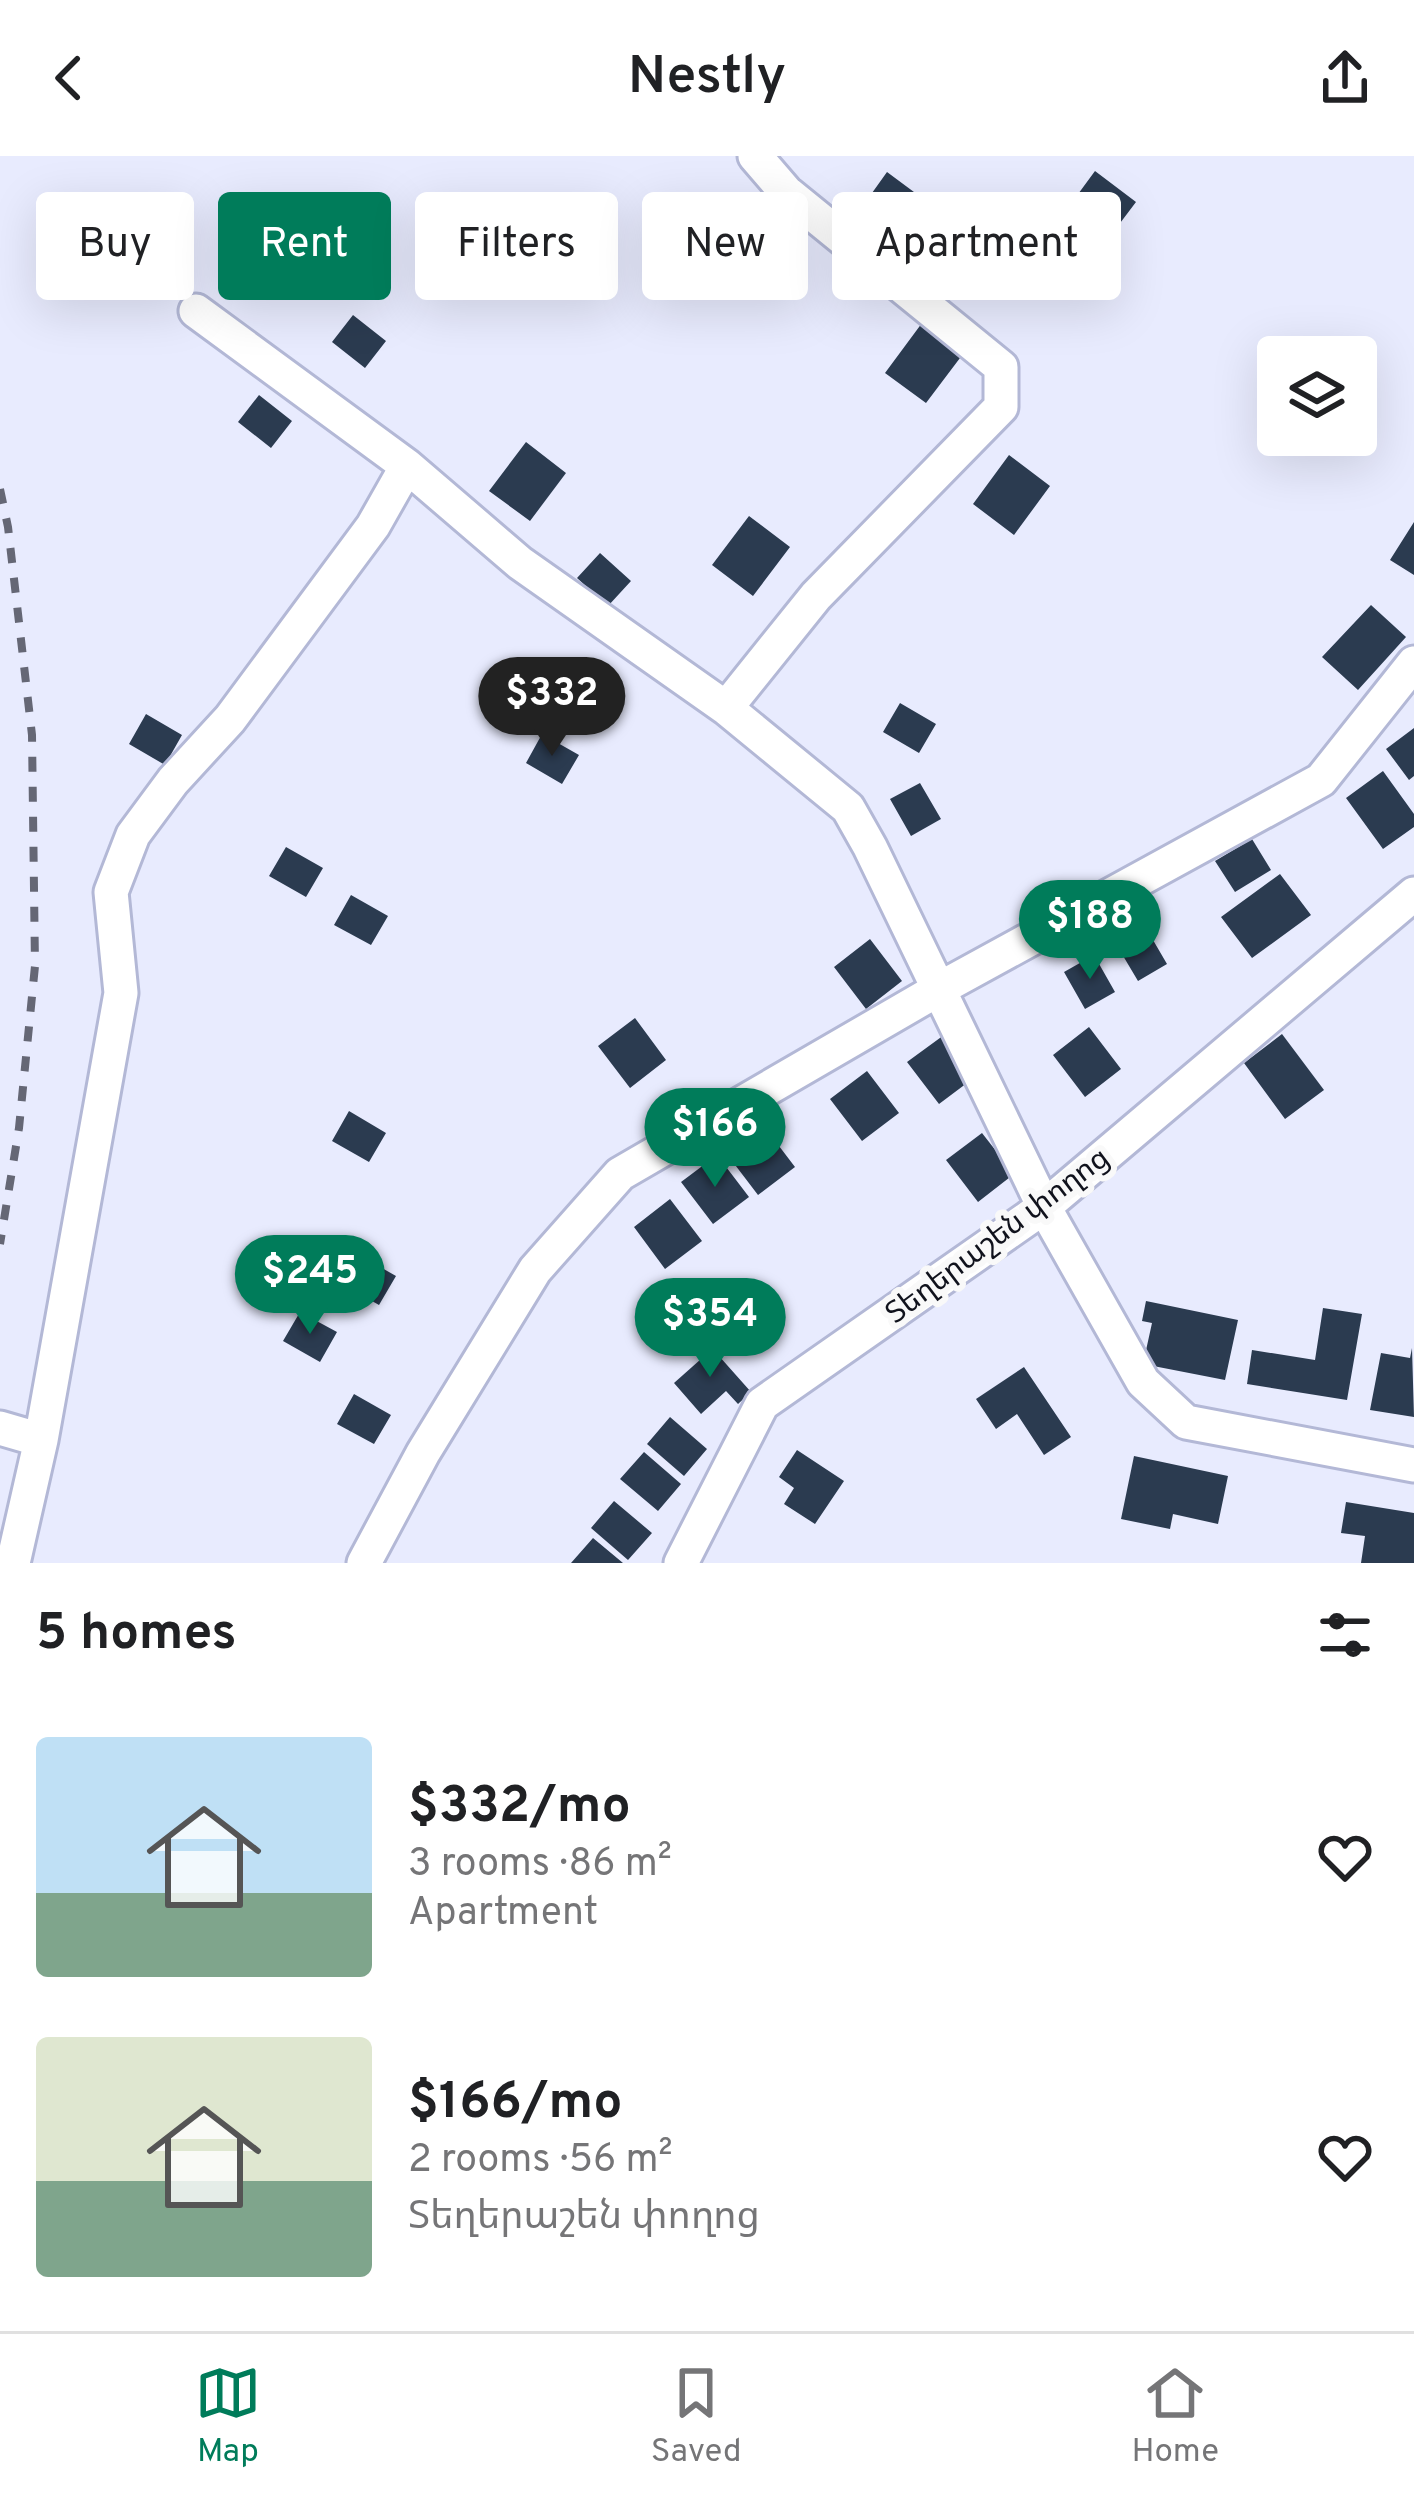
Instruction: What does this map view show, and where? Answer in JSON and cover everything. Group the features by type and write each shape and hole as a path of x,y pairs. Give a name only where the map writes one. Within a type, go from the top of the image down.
{"street":[{"path":"726,708 817,596 1001,406 1001,367 786,192 754,156"},
{"path":"196,311 407,466 520,563 726,708 848,808 1044,1207 1143,1382 1186,1422 1414,1465"},
{"path":"13,1563 41,1440 121,993 111,892 133,835 172,781 230,719 374,526 407,466"},
{"path":"364,1563 423,1453 535,1270 620,1174 939,989 1322,780 1414,663"},
{"name":"Տեղերաշեն փողոց","path":"681,1563 762,1404 1044,1207 1414,894"},
{"path":"4,1429 41,1440"}],"building":[{"path":"1095,171 1136,202 1121,222 1121,192 1080,192"},
{"path":"887,172 914,192 873,192"},
{"path":"353,315 386,341 365,368 332,342"},
{"path":"922,323 963,354 926,403 885,373"},
{"path":"259,395 292,421 271,448 238,422"},
{"path":"526,442 566,473 530,521 489,491"},
{"path":"1009,455 1050,486 1014,535 973,504"},
{"path":"749,516 790,547 753,596 712,565"},
{"path":"1414,522 1414,575 1390,560"},
{"path":"600,553 631,581 608,606 577,578"},
{"path":"1371,605 1406,637 1358,690 1322,657"},
{"path":"900,703 936,724 919,753 883,732"},
{"path":"146,714 182,735 165,765 129,744"},
{"path":"1414,728 1414,776 1409,780 1386,749"},
{"path":"542,734 579,755 562,784 526,763"},
{"path":"1383,771 1414,814 1414,827 1383,849 1346,798"},
{"path":"920,783 941,819 911,836 890,799"},
{"path":"1252,839 1271,870 1235,892 1215,861"},
{"path":"286,847 323,868 306,897 269,876"},
{"path":"1280,874 1311,915 1252,958 1221,917"},
{"path":"351,895 388,916 371,945 334,925"},
{"path":"1146,928 1167,964 1138,981 1116,944"},
{"path":"870,939 902,981 866,1009 834,967"},
{"path":"1094,955 1115,992 1085,1009 1064,972"},
{"path":"635,1018 666,1060 630,1088 598,1046"},
{"path":"1089,1027 1121,1069 1085,1097 1053,1055"},
{"path":"1282,1034 1324,1090 1285,1119 1244,1063"},
{"path":"944,1035 975,1077 939,1104 907,1062"},
{"path":"867,1071 899,1113 862,1141 830,1099"},
{"path":"349,1111 386,1133 369,1162 332,1141"},
{"path":"763,1125 795,1167 758,1195 726,1153"},
{"path":"982,1133 1014,1174 978,1202 946,1160"},
{"path":"717,1155 749,1197 713,1224 681,1182"},
{"path":"670,1199 702,1241 665,1269 634,1227"},
{"path":"359,1255 396,1276 379,1305 342,1284"},
{"path":"1146,1301 1238,1320 1225,1380 1143,1364 1152,1323 1142,1321"},
{"path":"1323,1308 1362,1314 1347,1400 1247,1384 1252,1350 1315,1360"},
{"path":"300,1312 337,1332 320,1362 283,1341"},
{"path":"703,1338 751,1392 738,1404 726,1391 701,1414 674,1383 701,1359 692,1348"},
{"path":"1412,1348 1414,1417 1370,1410 1381,1353 1410,1358"},
{"path":"1024,1367 1071,1437 1044,1455 1017,1414 996,1429 976,1399"},
{"path":"354,1394 391,1415 374,1444 337,1424"},
{"path":"670,1417 707,1449 684,1476 647,1444"},
{"path":"797,1450 844,1481 815,1524 784,1504 794,1488 779,1477"},
{"path":"644,1452 681,1484 658,1511 620,1479"},
{"path":"1134,1456 1228,1476 1218,1524 1173,1514 1170,1529 1121,1519"},
{"path":"614,1501 652,1533 628,1560 591,1528"},
{"path":"1346,1502 1414,1513 1414,1563 1361,1563 1365,1536 1341,1533"},
{"path":"593,1538 623,1563 571,1563"}],"railway":[{"path":"0,489 32,735 35,966 19,1128 0,1244"}]}
